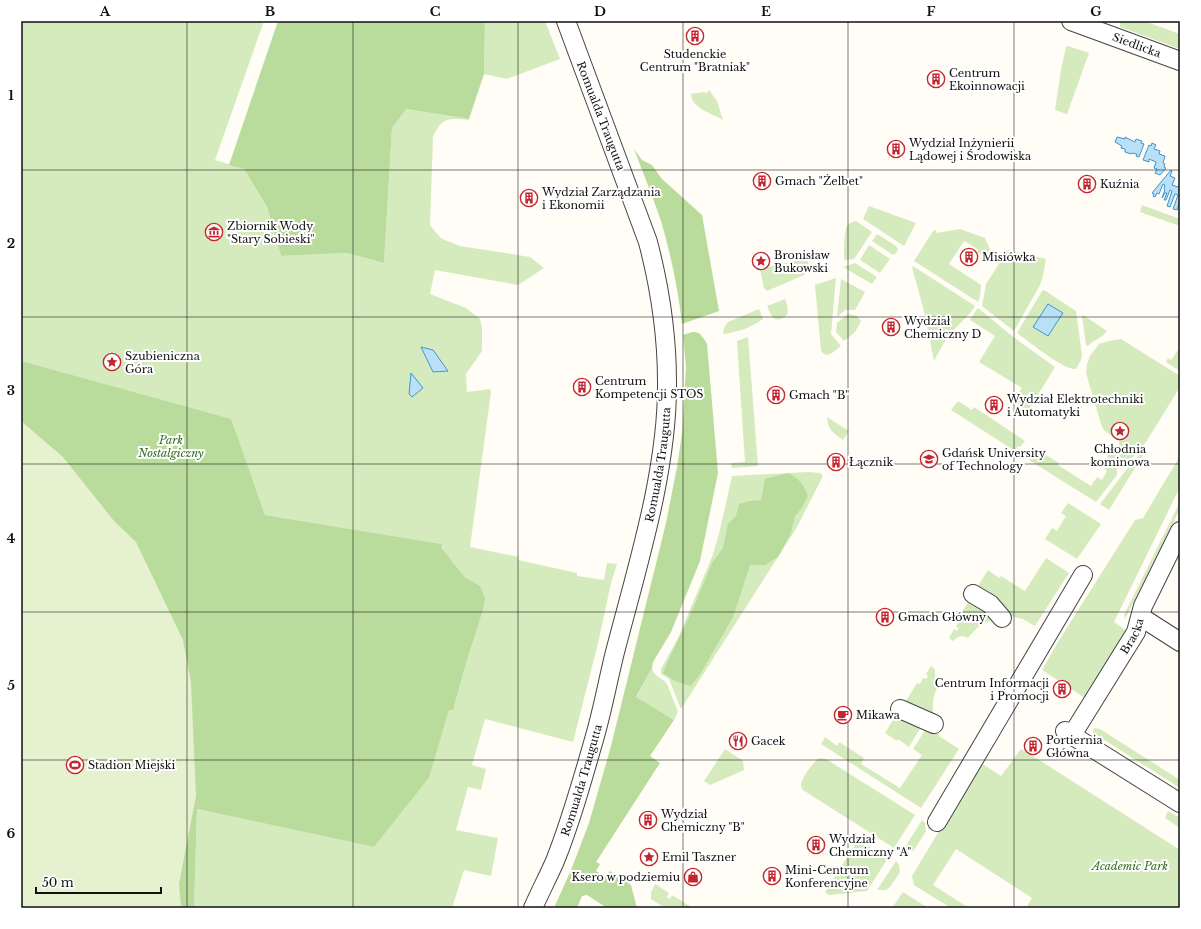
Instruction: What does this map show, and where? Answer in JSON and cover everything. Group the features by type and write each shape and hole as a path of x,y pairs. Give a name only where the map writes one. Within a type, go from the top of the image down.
{"street":[{"name":"Romualda Traugutta","path":"533,908 560,847 595,735 650,513 663,440 667,383 666,347 661,304 648,242 566,21"},
{"name":"Siedlicka","path":"1071,21 1180,61"},
{"name":"Bracka","path":"1180,531 1143,606 1136,632 1069,733 1180,803"},
{"path":"937,822 1082,575"},
{"path":"973,594 990,604 1002,618"},
{"path":"1141,617 1180,642"},
{"path":"900,709 919,719 934,724"}],"green space":[{"path":"21,21 264,21 215,160 244,169 267,207 281,256 347,253 384,263 392,128 405,109 469,119 446,120 439,126 433,137 430,225 438,235 442,239 460,246 530,257 544,268 518,285 435,270 430,294 466,308 480,319 482,327 482,351 466,374 467,392 490,389 491,392 470,547 519,557 518,560 577,573 577,576 604,580 607,563 617,564 611,583 598,643 573,742 485,719 472,765 486,769 481,790 468,787 456,830 498,838 491,876 464,870 452,908 194,908 197,809 374,847 429,778 449,709 453,710 483,610 480,586 469,580 459,571 451,562 442,544 265,515 230,419 220,416 21,421"},
{"path":"278,21 485,21 484,74 469,119 406,109 392,128 384,263 347,253 281,256 267,207 244,169 229,165"},
{"path":"485,21 545,21 560,59 507,79 484,74"},
{"path":"1120,21 1144,21 1180,34 1180,49 1120,27"},
{"path":"1068,46 1089,53 1067,114 1055,110 1061,70 1066,47"},
{"path":"709,90 717,101 723,120 698,107 692,99 691,94 703,92 707,93"},
{"path":"634,149 642,160 652,165 662,179 702,215 719,311 682,324 676,285 665,234 655,203"},
{"path":"1142,205 1180,219 1180,226 1140,212"},
{"path":"869,206 916,223 904,246 863,219"},
{"path":"856,221 872,232 854,259 845,260 844,247 846,228 849,224"},
{"path":"960,229 985,238 992,254 991,261 977,252 979,250 964,241 949,264 981,285 978,302 914,261 933,231 936,230 937,233"},
{"path":"877,234 896,246 898,249 896,253 893,255 872,241"},
{"path":"869,245 890,259 880,273 860,260"},
{"path":"1008,250 1046,259 1040,285 1014,331 982,306 986,284"},
{"path":"807,258 808,267 804,275 767,291 764,288 760,269"},
{"path":"855,263 877,277 872,284 843,267"},
{"path":"913,266 975,306 947,337 934,361 925,315 912,267"},
{"path":"836,278 831,334 841,346 827,355 821,351 815,285"},
{"path":"841,279 865,292 855,310 845,310 837,317"},
{"path":"1044,290 1076,311 1082,355 1076,369 1055,361 1017,333"},
{"path":"785,299 788,309 787,315 779,319 774,318 767,306"},
{"path":"978,308 1012,336 1055,367 1028,411 1013,402 1022,388 979,362 995,336 970,320"},
{"path":"759,309 763,319 744,329 723,334 724,328 728,322"},
{"path":"848,314 857,316 861,321 855,332 844,341 836,332 837,323"},
{"path":"1083,315 1107,331 1088,346 1086,345"},
{"path":"695,332 703,337 707,344 718,473 700,561 671,632 653,662 652,668 636,697 674,720 650,756 660,763 596,862 600,864 596,871 606,877 610,871 631,885 637,908 607,908 587,895 582,896 577,908 554,908 571,870 589,823 611,746 666,523 682,434 686,367 683,335"},
{"path":"748,337 758,466 732,468 731,463 745,462 737,341"},
{"path":"1121,339 1180,376 1180,387 1146,442 1125,466 1120,462 1119,441 1104,430 1101,424 1086,373 1090,356 1099,344"},
{"path":"1180,347 1180,371 1166,362 1168,358 1171,360"},
{"name":"Park Nostalgiczny","path":"21,361 231,419 265,515 442,544 442,548 465,577 480,586 485,598 483,610 453,710 449,710 429,778 374,847 197,809 194,908 165,908 21,634"},
{"path":"958,401 972,410 974,407 1025,441 1020,447 1018,446 1015,451 951,410"},
{"path":"827,417 849,431 843,440 832,431"},
{"path":"21,421 63,457 114,521 136,542 183,640 191,682 196,796 179,884 181,908 21,908"},
{"path":"1033,447 1059,463 1058,465 1091,486 1097,477 1102,480 1107,471 1103,468 1113,448 1116,452 1117,475 1096,502 1029,460 1033,455 1031,452"},
{"path":"1145,449 1146,450 1109,510 1100,504 1130,465"},
{"path":"1180,456 1180,487 1114,622 1127,631 1085,698 1042,670 1135,520 1143,518"},
{"path":"808,472 820,473 823,476 797,527 681,709 669,679 661,674 661,669 679,636 712,557 719,534 732,476"},
{"path":"788,473 801,483 808,496 801,509 795,516 791,533 778,557 765,565 750,565 733,617 701,673 691,686 675,681 663,673 692,611 712,563 723,548 728,524 736,516 739,504 761,500 765,479"},
{"path":"1180,502 1180,509 1125,619 1124,615"},
{"path":"1068,503 1101,524 1077,559 1045,539 1052,528 1057,531 1066,516 1061,513"},
{"path":"1046,558 1069,573 1035,626 1023,619 1010,616 976,589 988,570 999,578 1001,576 1025,591"},
{"path":"971,598 996,619 988,621 980,626 968,638 960,636 953,641 949,638 954,629 957,631 959,628 956,626 960,620 958,618"},
{"path":"931,666 935,669 935,677 939,685 933,701 934,718 904,704 917,683 920,684 923,678 926,679 928,676 926,674"},
{"path":"652,668 653,672 667,684 678,712 674,720 636,698"},
{"path":"898,712 922,725 909,747 898,739 897,741 885,733"},
{"path":"927,727 936,729 939,736 959,749 921,808 821,744 825,737 837,746 839,742 864,758 861,764 900,788 922,755 913,749"},
{"path":"1094,728 1100,729 1180,780 1180,788 1098,736 1093,732"},
{"path":"725,749 743,761 744,770 710,785 704,781"},
{"name":"Academic Park","path":"1021,749 1180,850 1180,908 1026,908 1032,898 956,849 933,885 969,908 951,908 914,885 912,876 981,763 1001,776"},
{"path":"820,758 826,759 915,815 894,848 803,790 801,784 804,778 812,766"},
{"path":"1168,811 1180,818 1180,828 1165,818"},
{"path":"922,820 925,823 926,831 914,850 911,852 902,852"},
{"path":"858,840 888,858 867,891 829,895 825,892"},
{"path":"896,861 899,865 900,872 890,887 886,890 877,890"},
{"path":"655,884 669,893 667,897 670,899 672,895 693,908 665,908 651,899 651,893"},
{"path":"903,892 928,908 892,908"}],"water":[{"path":"1117,137 1125,139 1125,137 1135,142 1136,139 1142,141 1141,143 1144,144 1139,157 1136,156 1137,154 1125,152 1125,149 1121,148 1122,146 1115,142"},
{"path":"1152,143 1156,145 1154,149 1160,151 1159,154 1165,156 1163,163 1165,164 1164,167 1166,168 1160,175 1155,173 1157,169 1154,168 1156,162 1149,159 1149,162 1143,160 1149,145 1151,146"},
{"path":"1171,170 1170,176 1175,178 1172,185 1178,187 1180,183 1180,201 1177,210 1173,209 1178,195 1175,194 1170,207 1167,206 1172,191 1170,190 1166,200 1164,200 1167,193 1165,193 1162,198 1165,185 1163,184 1159,194 1157,193 1155,197 1152,193"},
{"path":"1048,304 1063,313 1048,336 1033,327"},
{"path":"421,347 433,350 448,371 433,372"},
{"path":"411,373 423,388 412,397 409,394"}],"place":[{"name":"Studenckie Centrum \"Bratniak\"","path":"695,36"},
{"name":"Centrum Ekoinnowacji","path":"936,79"},
{"name":"Wydział Inżynierii Lądowej i Środowiska","path":"896,149"},
{"name":"Gmach \"Żelbet\"","path":"762,181"},
{"name":"Kuźnia","path":"1087,184"},
{"name":"Wydział Zarządzania i Ekonomii","path":"529,198"},
{"name":"Zbiornik Wody \"Stary Sobieski\"","path":"214,232"},
{"name":"Misiówka","path":"969,257"},
{"name":"Bronisław Bukowski","path":"761,261"},
{"name":"Wydział Chemiczny D","path":"891,327"},
{"name":"Szubieniczna Góra","path":"112,362"},
{"name":"Centrum Kompetencji STOS","path":"582,387"},
{"name":"Gmach \"B\"","path":"776,395"},
{"name":"Wydział Elektrotechniki i Automatyki","path":"994,405"},
{"name":"Chłodnia kominowa","path":"1120,431"},
{"name":"Gdańsk University of Technology","path":"929,459"},
{"name":"Łącznik","path":"836,462"},
{"name":"Gmach Główny","path":"885,617"},
{"name":"Centrum Informacji i Promocji","path":"1062,689"},
{"name":"Mikawa","path":"843,715"},
{"name":"Gacek","path":"738,741"},
{"name":"Portiernia Główna","path":"1033,746"},
{"name":"Stadion Miejski","path":"75,765"},
{"name":"Wydział Chemiczny \"B\"","path":"648,820"},
{"name":"Wydział Chemiczny \"A\"","path":"816,845"},
{"name":"Emil Taszner","path":"649,857"},
{"name":"Mini-Centrum Konferencyjne","path":"772,876"},
{"name":"Ksero w podziemiu","path":"693,877"}]}
